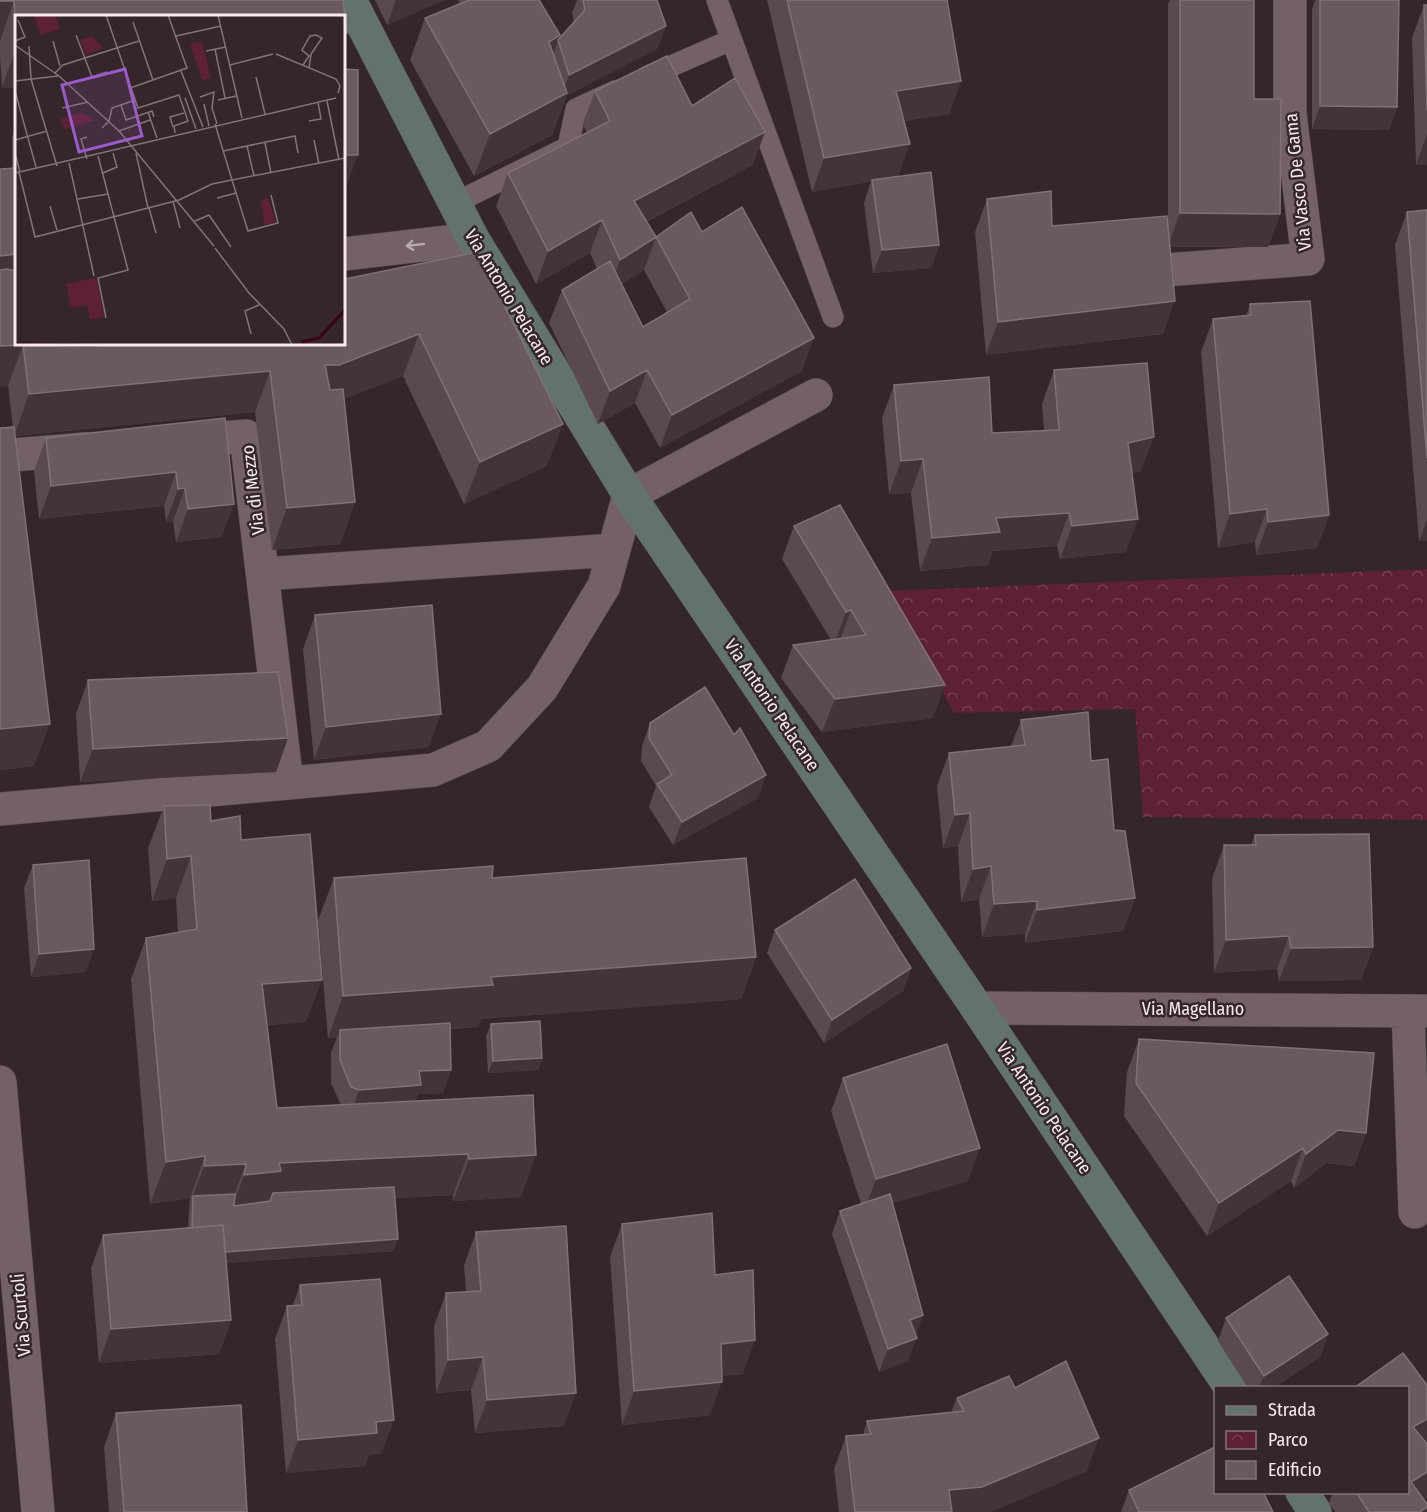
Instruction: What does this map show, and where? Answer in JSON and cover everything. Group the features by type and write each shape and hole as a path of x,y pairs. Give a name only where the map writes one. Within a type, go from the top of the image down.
{"street":[{"name":"Via Antonio Pelacane","path":"350,0 473,238 629,495 1230,1386"},
{"name":"Via Vasco De Gama","path":"1166,270 1308,259 1290,113 1290,0"},
{"path":"345,254 473,238"},
{"path":"0,809 434,770 488,746 542,688 604,586 629,495 816,395"},
{"name":"Via di Mezzo","path":"153,444 246,436 287,783"},
{"path":"0,456 117,447"},
{"path":"263,574 614,550"},
{"name":"Via Magellano","path":"977,1008 1418,1011 1415,1212"},
{"name":"Via Scurtoli","path":"1,1092 38,1512"},
{"path":"1303,1494 1315,1512"}],"lane":[{"path":"717,0 833,317"},
{"path":"455,203 568,147 576,109 731,40"}],"green space":[{"path":"1427,569 1427,820 1143,817 1135,709 954,713 887,591"}],"building":[{"path":"343,0 345,15 15,15 15,18 14,1 0,1"},
{"path":"469,0 539,0 560,35 549,42 567,93 490,134 425,18"},
{"path":"583,0 657,0 666,26 569,75 558,40 585,10"},
{"path":"787,0 947,0 961,81 896,91 910,144 824,158"},
{"path":"1180,0 1254,0 1254,99 1281,99 1280,214 1180,213"},
{"path":"1320,0 1399,0 1397,107 1320,106"},
{"path":"1424,5 1427,5 1427,110"},
{"path":"667,56 692,106 735,78 765,132 634,201 656,237 620,260 602,220 548,251 508,173 610,121 595,91"},
{"path":"345,69 358,70 358,155 345,155"},
{"path":"15,168 15,254 0,256 0,169"},
{"path":"931,172 939,245 882,250 872,180"},
{"path":"1051,191 1052,226 1167,216 1175,301 998,322 987,199"},
{"path":"742,207 814,338 672,415 647,370 610,391 562,290 610,261 643,327 690,299 656,237 691,212 702,232"},
{"path":"1427,210 1427,458 1407,212"},
{"path":"478,252 563,424 480,462 419,334 339,365 325,365 330,390 343,389 355,502 287,508 270,371 29,394 23,345 345,345 345,279"},
{"path":"0,270 15,271 15,345 23,345 0,346"},
{"path":"1310,301 1329,515 1268,522 1267,509 1230,514 1213,319 1251,315 1250,304"},
{"path":"1147,363 1154,437 1128,443 1138,519 1072,526 1069,513 996,518 1000,532 932,538 923,459 901,461 894,385 989,377 992,433 1059,430 1054,370"},
{"path":"225,418 234,504 188,509 185,488 178,489 176,472 51,486 46,438"},
{"path":"14,427 50,724 0,729 0,428"},
{"path":"840,505 945,685 835,699 793,645 866,635 851,610 846,612 794,526"},
{"path":"432,605 441,714 326,727 315,615"},
{"path":"278,672 288,738 93,749 88,680"},
{"path":"705,687 734,735 740,728 766,775 682,822 657,784 672,775 649,738 650,723"},
{"path":"1088,712 1091,761 1108,759 1114,830 1125,831 1135,898 1037,910 1037,901 994,904 991,866 973,869 970,813 955,815 949,753 1025,745 1021,720"},
{"path":"210,805 211,821 240,816 241,840 310,834 322,980 262,984 277,1108 533,1095 536,1155 469,1159 468,1154 279,1163 281,1171 244,1175 246,1164 204,1166 205,1156 166,1162 146,938 197,929 191,856 167,859 164,806"},
{"path":"1369,834 1373,947 1291,948 1289,936 1226,940 1224,845 1256,845 1255,835"},
{"path":"746,858 756,957 491,977 493,985 343,996 334,878 493,866 492,878"},
{"path":"89,860 94,949 39,954 33,865"},
{"path":"855,879 911,968 832,1020 775,930"},
{"path":"540,1021 542,1058 493,1061 491,1024"},
{"path":"450,1023 451,1070 419,1071 421,1085 359,1090 351,1087 340,1060 340,1030"},
{"path":"1139,1039 1374,1053 1366,1133 1338,1130 1306,1154 1303,1148 1219,1203 1136,1083"},
{"path":"947,1044 980,1148 876,1179 843,1078"},
{"path":"394,1187 398,1239 225,1252 223,1225 192,1228 193,1196 235,1194 234,1206 270,1201 273,1193"},
{"path":"890,1194 923,1315 910,1320 917,1338 888,1349 840,1211"},
{"path":"712,1213 715,1275 753,1270 755,1340 721,1344 722,1382 634,1391 622,1224"},
{"path":"223,1225 231,1320 111,1329 103,1235"},
{"path":"566,1226 576,1393 487,1400 483,1357 448,1360 446,1293 481,1291 476,1232"},
{"path":"1289,1276 1328,1334 1264,1376 1226,1318"},
{"path":"380,1279 394,1420 376,1422 377,1433 298,1440 287,1306 302,1305 300,1285"},
{"path":"1403,1353 1427,1385 1427,1419 1413,1427 1427,1444 1427,1472 1411,1482 1427,1504 1427,1507 1420,1512 1369,1512 1357,1494 1409,1494 1409,1386 1357,1386"},
{"path":"1066,1361 1099,1438 982,1487 949,1490 952,1512 855,1512 846,1436 871,1434 867,1421 964,1411 957,1398 1009,1376 1015,1388"},
{"path":"241,1405 247,1512 124,1512 116,1413"},
{"path":"1214,1448 1214,1494 1264,1494 1273,1512 1139,1512 1129,1490"}]}
